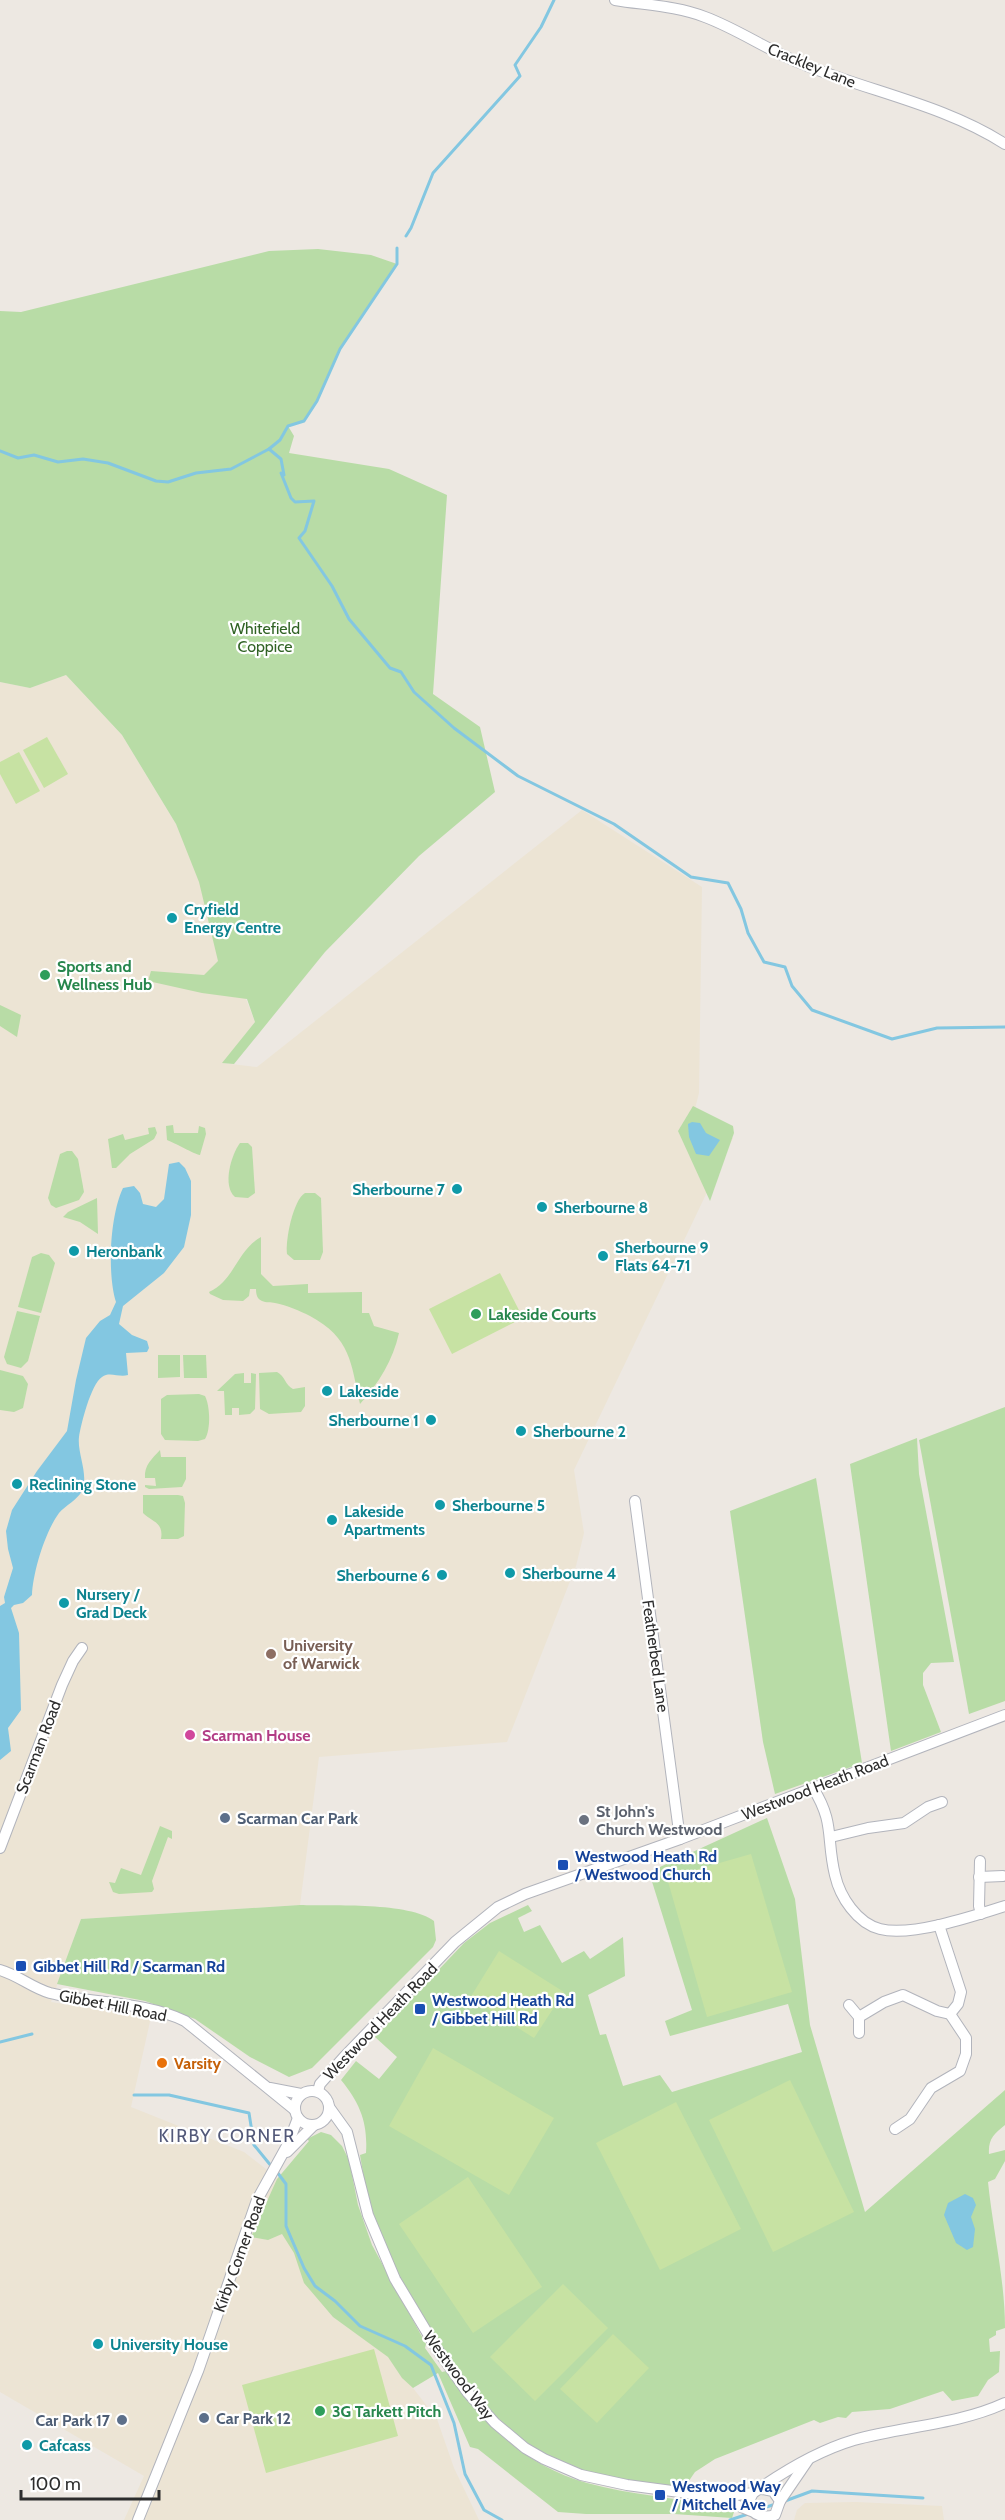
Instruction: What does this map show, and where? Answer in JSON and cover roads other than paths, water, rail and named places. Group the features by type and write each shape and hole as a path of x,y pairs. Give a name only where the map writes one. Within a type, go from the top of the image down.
{"street":[{"name":"Crackley Lane","path":"615,0 704,16 804,65 948,115 980,129 1005,144"},
{"name":"Featherbed Lane","path":"635,1501 673,1813 680,1839"},
{"name":"Scarman Road","path":"0,1848 54,1705 73,1661 82,1648"},
{"name":"Westwood Heath Road","path":"318,2091 320,2084 344,2057 455,1942 498,1907 525,1894 680,1839 1005,1715"},
{"path":"813,1788 823,1804 831,1837 835,1876 849,1907 864,1920 879,1929 901,1931 939,1925 1005,1906"},
{"path":"831,1837 868,1828 904,1823 928,1806 942,1802"},
{"path":"980,1861 979,1906 981,1914"},
{"path":"979,1877 1003,1876"},
{"path":"939,1925 961,1992 958,2004 950,2014"},
{"name":"Gibbet Hill Road","path":"0,1962 4,1971 50,1993 174,2016 270,2088 296,2114"},
{"path":"859,2017 884,2002 903,1995 937,2011 950,2014 966,2038 966,2055 960,2071 931,2088 910,2118 895,2129"},
{"path":"849,2005 859,2017 859,2033"},
{"name":"Gibbet Hill Road","path":"270,2088 301,2094"},
{"path":"317,2124 327,2116 329,2107 327,2098 318,2091 306,2091 297,2099 296,2114 302,2122 336,2127 349,2141"},
{"name":"Westwood Way","path":"329,2107 342,2122 368,2215 395,2278 437,2349 468,2393 495,2423 535,2454 581,2475 627,2485 717,2497 758,2491 810,2457 854,2440 966,2418 1005,2403"},
{"name":"Kirby Corner Road","path":"280,2160 296,2114"},
{"name":"Kirby Corner Road","path":"138,2520 194,2382 243,2235 268,2178 280,2160 317,2124"},
{"path":"780,2501 773,2491 758,2491 749,2503 754,2516 765,2520 775,2517 780,2501 810,2457"},
{"name":"Westwood Way","path":"717,2497 754,2516"}],"water":[{"path":"700,1123 706,1133 720,1140 709,1156 696,1154 689,1137 688,1124"},
{"path":"179,1162 185,1168 191,1181 191,1215 184,1247 164,1273 123,1306 119,1324 132,1335 147,1341 149,1348 147,1352 126,1353 128,1375 105,1375 94,1388 84,1414 79,1437 84,1470 82,1491 59,1513 49,1531 37,1564 32,1595 23,1603 11,1608 19,1633 21,1710 8,1728 11,1751 0,1760 0,1606 5,1603 4,1597 13,1568 6,1531 12,1510 67,1431 86,1338 100,1321 110,1315 116,1302 111,1276 111,1245 115,1213 123,1188 134,1186 140,1193 143,1204 156,1207 164,1199 169,1164"},
{"path":"965,2194 973,2198 976,2205 971,2217 975,2229 973,2247 967,2250 956,2243 944,2215 948,2203"}],"waterway":[{"path":"406,236 433,173 520,76 515,65 541,27 554,0"},
{"path":"269,449 280,440 288,426 304,421 317,401 340,349 397,264 397,248"},
{"path":"0,451 18,458 34,455 58,462 83,459 108,463 156,481 168,482 196,473 231,469 269,449 281,459 284,475 281,473 291,498 295,502 314,501 305,531 299,538 332,586 349,619 390,668 401,672 414,692 454,728 518,776 614,824 691,877 728,883 741,909 748,933 764,962 785,967 792,986 812,1010 892,1039 937,1028 1005,1027"},
{"path":"0,2042 32,2034"},
{"path":"134,2095 169,2095 249,2113 254,2145 272,2167"},
{"path":"277,2172 286,2184 286,2226 304,2268 315,2286 335,2301 360,2326 405,2346 431,2365 454,2423 465,2474 484,2510 502,2520"},
{"path":"785,2501 812,2491 923,2498"},
{"path":"757,2510 776,2504"},
{"path":"730,2520 748,2514"}],"place":[{"name":"Cryfield Energy Centre","path":"172,918"},
{"name":"Sports and Wellness Hub","path":"45,975"},
{"name":"Sherbourne 7","path":"457,1189"},
{"name":"Sherbourne 8","path":"542,1207"},
{"name":"Heronbank","path":"74,1251"},
{"name":"Sherbourne 9 Flats 64-71","path":"603,1256"},
{"name":"Lakeside Courts","path":"476,1314"},
{"name":"Lakeside","path":"327,1391"},
{"name":"Sherbourne 1","path":"431,1420"},
{"name":"Sherbourne 2","path":"521,1431"},
{"name":"Reclining Stone","path":"17,1484"},
{"name":"Sherbourne 5","path":"440,1505"},
{"name":"Lakeside Apartments","path":"332,1520"},
{"name":"Sherbourne 4","path":"510,1573"},
{"name":"Sherbourne 6","path":"442,1575"},
{"name":"Nursery / Grad Deck","path":"64,1603"},
{"name":"University of Warwick","path":"271,1654"},
{"name":"Scarman House","path":"190,1735"},
{"name":"Scarman Car Park","path":"225,1818"},
{"name":"St John's Church Westwood","path":"584,1820"},
{"name":"Westwood Heath Rd / Westwood Church","path":"563,1865"},
{"name":"Gibbet Hill Rd / Scarman Rd","path":"21,1966"},
{"name":"Westwood Heath Rd / Gibbet Hill Rd","path":"420,2009"},
{"name":"Varsity","path":"162,2063"},
{"name":"University House","path":"98,2344"},
{"name":"3G Tarkett Pitch","path":"320,2411"},
{"name":"Car Park 12","path":"204,2418"},
{"name":"Car Park 17","path":"122,2420"},
{"name":"Cafcass","path":"27,2445"},
{"name":"Westwood Way / Mitchell Ave","path":"660,2495"}],"district":[{"name":"KIRBY CORNER","path":"227,2136"}],"park label":[{"name":"Whitefield Coppice","path":"265,637"}]}
